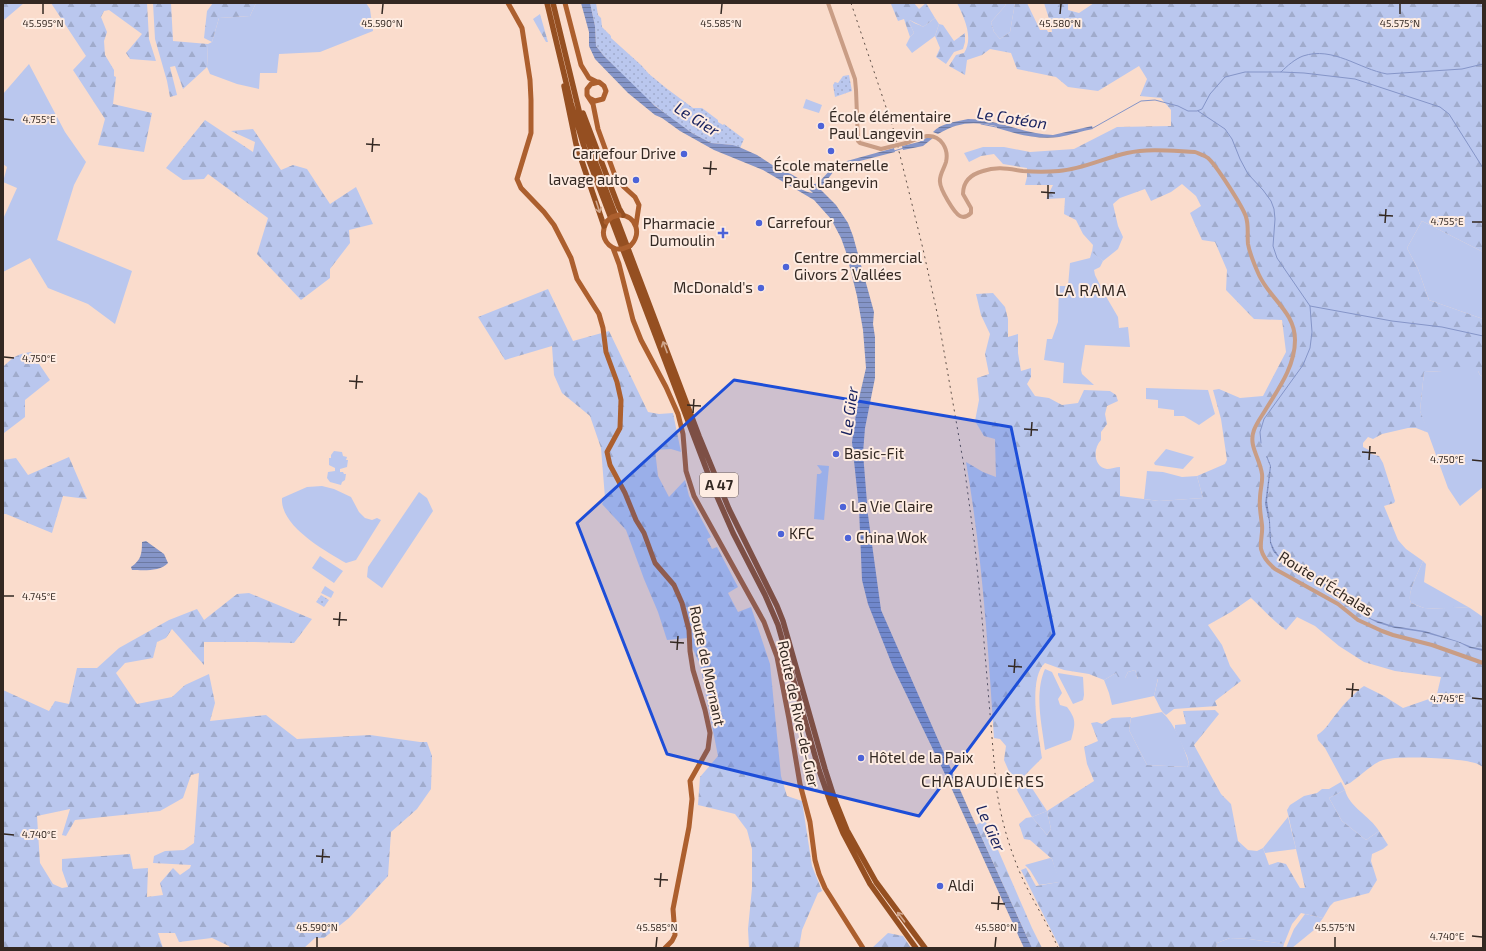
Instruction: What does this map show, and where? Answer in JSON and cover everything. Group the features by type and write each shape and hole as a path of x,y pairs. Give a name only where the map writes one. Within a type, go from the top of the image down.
{"highway":[{"name":"A 47","path":"547,3 579,129 595,177 691,431 723,510 765,595 778,625 830,804 848,844 870,884 916,948"},
{"name":"A 47","path":"553,3 572,85 593,156 728,509 777,606 783,621 824,769 837,806 850,836 876,882 925,948"},
{"path":"562,65 561,72 576,144 605,224"},
{"path":"572,85 623,215"}],"main road":[{"name":"Route de Mornant","path":"508,3 522,28 530,80 531,133 517,179 521,188 554,225 570,258 577,279 598,314 603,328 606,352 617,382 621,400 620,428 608,452 610,465 644,534 654,563 674,585 682,603 689,630 693,670 710,733 708,749 690,781 692,799 689,827 673,909 675,935 672,941 665,948"},
{"path":"565,3 577,55 589,78 587,92 593,104 598,129 614,173 624,187 635,197 638,205 638,211 636,225 637,237 630,246 618,249 607,243 603,232 605,224 612,217 623,215 632,216 638,211"},
{"path":"589,78 604,86 606,91 605,97 600,101 595,114"},
{"path":"589,86 597,82"},
{"path":"589,98 595,101 600,101"},
{"path":"623,215 633,221 636,225"},
{"name":"Route de Rive-de-Gier","path":"618,249 619,264"},
{"name":"Route de Rive-de-Gier","path":"618,249 619,264 634,320 642,340 678,414 683,434 686,471 694,496 764,622 777,657 800,784 810,822 815,860 819,874 825,888 863,948"}],"street":[{"name":"Route d'Échalas","path":"828,3 854,79 856,90 858,141 860,143 881,149 927,136 936,138 942,142 946,149 947,155 941,175 940,185 954,211 960,216 968,216 971,213 971,208 963,194 964,185 969,178 984,170 1000,168 1046,172 1064,170 1079,168 1127,153 1143,151 1195,152 1202,154 1209,159 1216,167 1244,211 1247,223 1248,244 1256,268 1267,288 1288,313 1295,333 1295,346 1290,366 1257,423 1252,436 1253,446 1262,475 1260,503 1262,525 1261,544 1263,553 1268,562 1275,569 1338,604 1358,620 1393,635 1432,645 1483,663"}],"highlighted area":[{"path":"734,380 1011,427 1054,634 919,816 667,754 577,523"}],"green space":[{"path":"3,3 24,3 4,20"},
{"path":"51,3 147,3 149,39 156,61 130,59 126,53 142,34 109,10 104,11 101,17 107,32 104,41 105,55 114,70 114,76 116,77 113,104 152,113 144,152 98,145 105,119 73,70 86,56"},
{"path":"153,3 171,3 173,41 208,44 207,67 183,89 175,66 170,67 177,95 170,97 155,39"},
{"path":"213,3 256,3 250,16 219,18 212,42 204,38 207,11"},
{"path":"256,3 366,3 370,9 373,31 320,52 279,54 277,73 260,73 259,89 237,84 210,74 207,67 208,44 212,42 219,18 250,16"},
{"path":"590,3 596,3 598,15 601,18 602,27 611,36 611,38 666,88 693,108 702,108 718,120 718,122 723,125 724,124 744,139 740,148 733,145 711,143 692,133 643,96 596,46 595,26"},
{"path":"884,3 914,3 919,9 926,3 935,18 923,27 910,20 909,22 914,33 910,37 904,19 898,21 891,4"},
{"path":"957,3 1006,3 991,22 994,32 1000,39 1010,32 1015,3 1027,3 1040,30 1052,32 1044,3 1068,3 1068,10 1079,13 1094,3 1483,3 1483,252 1422,221 1407,248 1418,269 1429,300 1483,319 1483,377 1478,371 1424,372 1420,411 1429,433 1416,428 1408,428 1382,434 1373,439 1368,437 1363,443 1363,447 1369,450 1371,454 1379,456 1383,463 1395,501 1394,503 1384,506 1398,540 1406,549 1423,561 1410,594 1411,603 1424,608 1444,609 1450,604 1454,607 1470,608 1483,617 1483,767 1467,761 1414,757 1390,758 1375,764 1350,783 1345,785 1325,748 1318,740 1317,735 1326,728 1343,706 1364,686 1403,708 1436,698 1441,677 1395,671 1364,662 1339,646 1315,626 1297,617 1286,630 1251,598 1231,612 1208,625 1222,645 1230,666 1241,681 1215,701 1217,706 1174,709 1166,715 1154,696 1158,679 1138,679 1135,670 1128,672 1122,680 1116,673 1104,680 1089,674 1064,670 1045,663 1040,671 1035,694 1042,758 1024,776 1047,811 1032,817 1018,792 1004,760 1006,746 1000,739 994,738 987,634 980,565 972,496 966,462 983,472 996,477 995,439 984,436 975,421 979,400 977,378 989,374 985,354 990,334 981,315 976,294 993,293 1005,307 1008,319 1008,337 1018,334 1018,353 1021,371 1031,368 1031,377 1027,384 1035,396 1049,398 1062,405 1078,403 1084,390 1110,391 1116,395 1118,401 1107,406 1105,414 1107,424 1101,432 1101,440 1098,443 1096,457 1102,468 1107,469 1120,467 1120,496 1159,501 1203,498 1197,476 1225,464 1227,460 1221,419 1213,390 1219,389 1240,398 1263,396 1286,352 1282,320 1254,319 1226,290 1227,270 1215,242 1202,240 1190,213 1201,206 1196,196 1182,184 1171,192 1151,201 1145,189 1120,198 1113,204 1118,226 1123,237 1118,249 1103,261 1092,252 1093,245 1083,234 1076,220 1064,214 1065,198 1046,199 1053,185 1025,185 1027,168 1003,164 994,154 981,156 969,162 964,153 983,147 1004,147 1030,152 1074,149 1117,127 1171,126 1171,110 1161,98 1140,96 1147,79 1139,66 1098,91 1068,87 1056,77 1017,69 1011,53 990,49 982,55 967,60 965,75 949,66 956,55 964,53 968,41 965,21"},
{"path":"1006,3 1015,3 1010,32 1000,39 994,32 991,22"},
{"path":"540,14 548,42 546,42 533,19"},
{"path":"935,18 939,24 935,36 912,53 906,45 914,33 909,22 910,20 923,27"},
{"path":"939,24 943,25 954,41 965,33 963,49 954,52 946,64 936,57 940,48 935,36"},
{"path":"29,64 65,132 86,162 74,185 57,240 132,271 115,324 88,304 48,288 30,258 3,272 3,219 17,188 3,182 7,167 3,164 3,94"},
{"path":"849,75 852,91 835,97 833,85 835,82 838,83 843,76"},
{"path":"806,99 822,105 819,113 803,108"},
{"path":"205,120 253,152 255,142 231,131 253,129 281,170 293,165 307,169 330,204 356,187 373,224 349,230 350,243 330,269 330,278 301,300 257,254 268,218 208,174 204,179 183,180 166,168"},
{"path":"1422,221 1483,252 1483,319 1429,300 1418,269 1407,248"},
{"path":"1092,251 1103,261 1100,267 1094,270 1095,275 1118,317 1119,328 1128,327 1130,347 1085,345 1081,370 1082,374 1094,385 1063,383 1064,363 1044,360 1047,339 1052,339 1058,322 1059,286 1068,286 1070,263 1090,258"},
{"path":"548,289 573,341 609,331 648,412 659,414 673,413 681,452 671,449 655,450 658,476 669,497 685,480 689,496 711,537 707,539 712,549 717,547 738,587 728,593 738,612 751,607 770,664 781,776 787,796 802,801 812,866 822,891 818,893 802,930 799,948 749,948 748,929 752,888 752,849 747,830 735,814 698,805 700,777 718,756 700,665 688,638 667,640 658,612 626,530 602,504 605,498 601,448 590,416 562,393 554,375 552,346 505,360 478,317"},
{"path":"31,352 50,380 25,400 25,417 4,433 3,437 3,367 16,356"},
{"path":"1478,371 1483,377 1483,487 1460,506 1448,488 1420,411 1424,372"},
{"path":"1146,388 1208,390 1215,414 1199,425 1184,416 1174,416 1174,410 1158,408 1158,400 1146,399"},
{"path":"1166,449 1194,457 1183,469 1155,465 1154,463"},
{"path":"334,451 342,452 343,456 347,457 346,460 348,460 347,467 340,469 340,472 346,474 345,480 341,485 330,482 327,478 328,472 335,471 335,468 329,465 329,458 331,458"},
{"path":"69,457 87,499 63,496 52,533 3,514 3,460 16,458 28,475"},
{"path":"817,465 829,466 824,520 814,519 817,474 822,472"},
{"path":"1147,471 1163,472 1182,477 1197,476 1203,498 1159,501 1144,499"},
{"path":"322,486 334,489 351,497 359,512 365,518 372,520 377,518 381,520 356,560 346,563 316,545 296,528 288,518 283,508 282,498 307,487"},
{"path":"419,492 427,498 433,511 382,588 367,577 368,567"},
{"path":"320,556 343,571 334,583 312,568"},
{"path":"1423,561 1426,564 1424,582 1470,608 1424,608 1411,603 1410,594"},
{"path":"325,586 334,592 331,598 321,593"},
{"path":"249,593 312,619 294,643 204,642 204,665 172,629 166,638 157,642 153,658 125,663 116,673 137,704 172,697 185,685 209,674 215,703 210,721 266,715 297,739 370,735 427,742 432,756 431,789 417,809 391,832 388,876 349,918 324,938 315,938 304,948 230,948 229,946 212,938 179,942 175,933 158,933 163,948 3,948 3,690 49,711 55,701 69,704 77,668 97,668 119,648 169,620 197,609 204,620 237,594","holes":["199,773 194,843 184,850 165,851 154,856 153,863 191,865 190,868 180,875 173,868 160,883 163,895 147,897 148,868 133,869 130,854 62,859 62,870 68,887 62,888 53,884 40,863 37,816 70,809 62,835 66,836 75,820 160,811 183,798 191,775"]},
{"path":"321,595 329,600 324,607 316,602"},
{"path":"1045,669 1052,672 1062,693 1058,699 1060,705 1067,707 1074,719 1074,722 1071,740 1045,750 1039,699"},
{"path":"1135,670 1138,679 1158,678 1154,696 1112,705 1104,680 1116,673 1125,678 1128,672"},
{"path":"1058,673 1083,677 1083,700 1073,704"},
{"path":"1215,710 1219,714 1194,745 1221,794 1231,804 1238,841 1248,850 1257,851 1263,848 1269,865 1278,862 1286,864 1300,888 1305,888 1287,810 1290,805 1304,796 1317,793 1322,789 1329,789 1341,782 1345,790 1329,798 1342,821 1366,840 1379,831 1388,845 1372,854 1371,861 1377,880 1369,893 1334,902 1323,918 1301,913 1292,924 1284,944 1230,938 1217,943 1216,948 1060,948 1021,870 1026,868 1036,886 1059,882 1052,859 1030,840 1024,839 1019,824 1026,818 1032,817 1047,835 1051,829 1047,811 1094,781 1087,764 1084,747 1098,741 1091,723 1097,722 1102,724 1112,718 1131,717 1129,730 1147,765 1187,767 1189,764 1187,756 1175,730 1175,725 1186,724 1183,711"},
{"path":"1162,712 1171,723 1178,736 1189,764 1187,767 1147,765 1129,730 1131,718"},
{"path":"1345,790 1347,796 1355,806 1379,831 1366,840 1342,821 1329,798"},
{"path":"1047,811 1051,829 1047,835 1032,817"},
{"path":"1288,817 1296,849 1265,853 1263,848"},
{"path":"985,820 1042,948 1032,948 976,825"},
{"path":"1050,858 1052,859 1060,882 1039,885 1030,870 1025,865"},
{"path":"1305,914 1323,918 1314,930 1292,948 1286,948 1294,929"},
{"path":"888,933 903,936 911,948 872,948"},
{"path":"1230,938 1284,944 1283,948 1216,948 1217,943"}],"shaded area":[{"path":"581,3 590,3 595,26 596,46 604,56 655,106 692,133 711,143 739,147 757,155 780,170 791,174 806,183 815,184 819,182 836,164 894,148 895,152 848,164 834,171 820,189 836,205 848,223 874,312 875,378 865,428 863,453 868,515 881,610 969,810 1032,948 1024,948 944,772 893,667 868,604 862,580 859,508 852,442 857,407 866,368 863,330 857,296 841,238 831,219 814,200 763,170 714,150 680,131 662,118 655,115 628,93 595,59 589,46 589,32","holes":["790,179 803,184 813,193 800,188"]},
{"path":"968,119 989,121 1032,132 1053,135 1092,126 1093,129 1059,137 1043,138 1019,134 997,128 996,126 973,123 952,127 938,134 933,132 944,125"},
{"path":"926,138 933,138 923,146 903,150 902,146 919,142"},
{"path":"1266,456 1271,466 1267,501 1270,521 1271,542 1274,549 1279,556 1291,566 1306,574 1318,577 1325,585 1336,591 1342,597 1324,586 1317,577 1305,575 1290,566 1279,558 1273,551 1270,543 1269,521 1265,504 1270,466"},
{"path":"146,541 164,554 168,563 161,568 156,569 132,570 131,567 137,562 140,556 142,542"},
{"path":"1346,598 1361,612 1372,619 1393,626 1425,631 1472,647 1483,649 1483,651 1422,632 1395,628 1378,623 1364,616 1345,599"}],"waterway":[{"path":"1093,128 1141,101 1155,100 1178,106 1188,111 1197,111 1202,109 1210,94 1225,77 1245,72 1281,72 1297,59 1314,54 1325,54 1346,59 1387,74 1462,69 1483,64"},
{"path":"1281,72 1355,79 1440,107 1449,114 1483,168"},
{"path":"1198,111 1225,129 1232,139 1248,174 1271,201 1275,219 1273,246 1277,258 1310,306 1312,332 1310,348 1303,365 1264,419 1260,432 1261,443"},
{"name":"Le Cotéon","path":"981,124 996,127"},
{"name":"Le Cotéon","path":"894,151 904,148"},
{"path":"1310,306 1392,321 1442,327 1483,336"}],"railway":[{"path":"851,3 894,131 938,317 965,472 975,547 996,785 1002,817 1010,848 1022,878 1058,948"}],"place":[{"name":"École élémentaire Paul Langevin","path":"821,126"},
{"name":"École maternelle Paul Langevin","path":"831,151"},
{"name":"Carrefour Drive","path":"684,154"},
{"name":"lavage auto","path":"636,180"},
{"name":"Carrefour","path":"759,223"},
{"name":"Pharmacie Dumoulin","path":"723,233"},
{"name":"Centre commercial Givors 2 Vallées","path":"786,267"},
{"name":"McDonald's","path":"761,288"},
{"name":"Basic-Fit","path":"836,454"},
{"name":"La Vie Claire","path":"843,507"},
{"name":"KFC","path":"781,534"},
{"name":"China Wok","path":"848,538"},
{"name":"Hôtel de la Paix","path":"861,758"},
{"name":"Aldi","path":"940,886"}],"district":[{"name":"LA RAMA","path":"1091,290"},
{"name":"CHABAUDIÈRES","path":"983,781"}],"water label":[{"name":"Le Gier","path":"697,119"},
{"name":"Le Gier","path":"849,411"},
{"name":"Le Gier","path":"991,828"}]}
